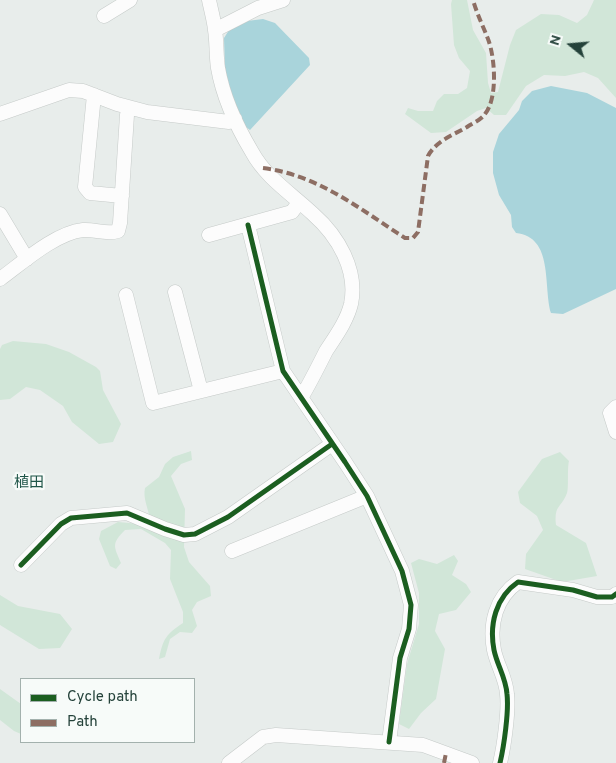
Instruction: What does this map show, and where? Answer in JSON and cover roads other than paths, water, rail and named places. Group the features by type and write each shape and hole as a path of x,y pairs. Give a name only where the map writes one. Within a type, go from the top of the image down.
{"street":[{"path":"104,16 130,0"},
{"path":"209,0 215,30 218,68 224,90 235,119 252,153 263,168 315,215 336,241 349,265 353,284 350,306 339,330 301,398"},
{"path":"215,30 258,8 283,0"},
{"path":"0,114 69,90 94,95 129,108 147,112 229,122 235,119"},
{"path":"94,95 85,187 90,193 122,196"},
{"path":"0,279 53,241 72,233 83,230 99,230 111,233 118,231 129,108"},
{"path":"209,235 292,212 299,202"},
{"path":"0,214 27,259"},
{"path":"248,225 283,371 367,496 402,571 411,605 408,628 400,658 390,742"},
{"path":"175,292 201,391"},
{"path":"126,295 153,403 283,371"},
{"path":"616,407 610,413 616,432"},
{"path":"20,565 62,524 72,518 127,513 165,529 184,534 195,534 228,517 332,444"},
{"path":"232,551 367,496"},
{"path":"500,763 503,751 507,696 505,679 494,651 493,626 497,605 508,589 518,582 573,590 597,597 612,597 616,594"},
{"path":"229,763 263,737 276,735 390,742 423,746 472,763"}],"water":[{"path":"263,19 275,23 309,58 310,65 250,130 246,127 233,100 225,70 224,38 231,27 247,21"},
{"path":"551,86 587,93 616,108 616,289 563,314 551,313 542,253 536,243 528,236 516,233 512,227 511,215 499,195 493,173 493,152 499,134 519,110 522,101 532,91"}],"district":[{"name":"植田","path":"29,484"}]}
